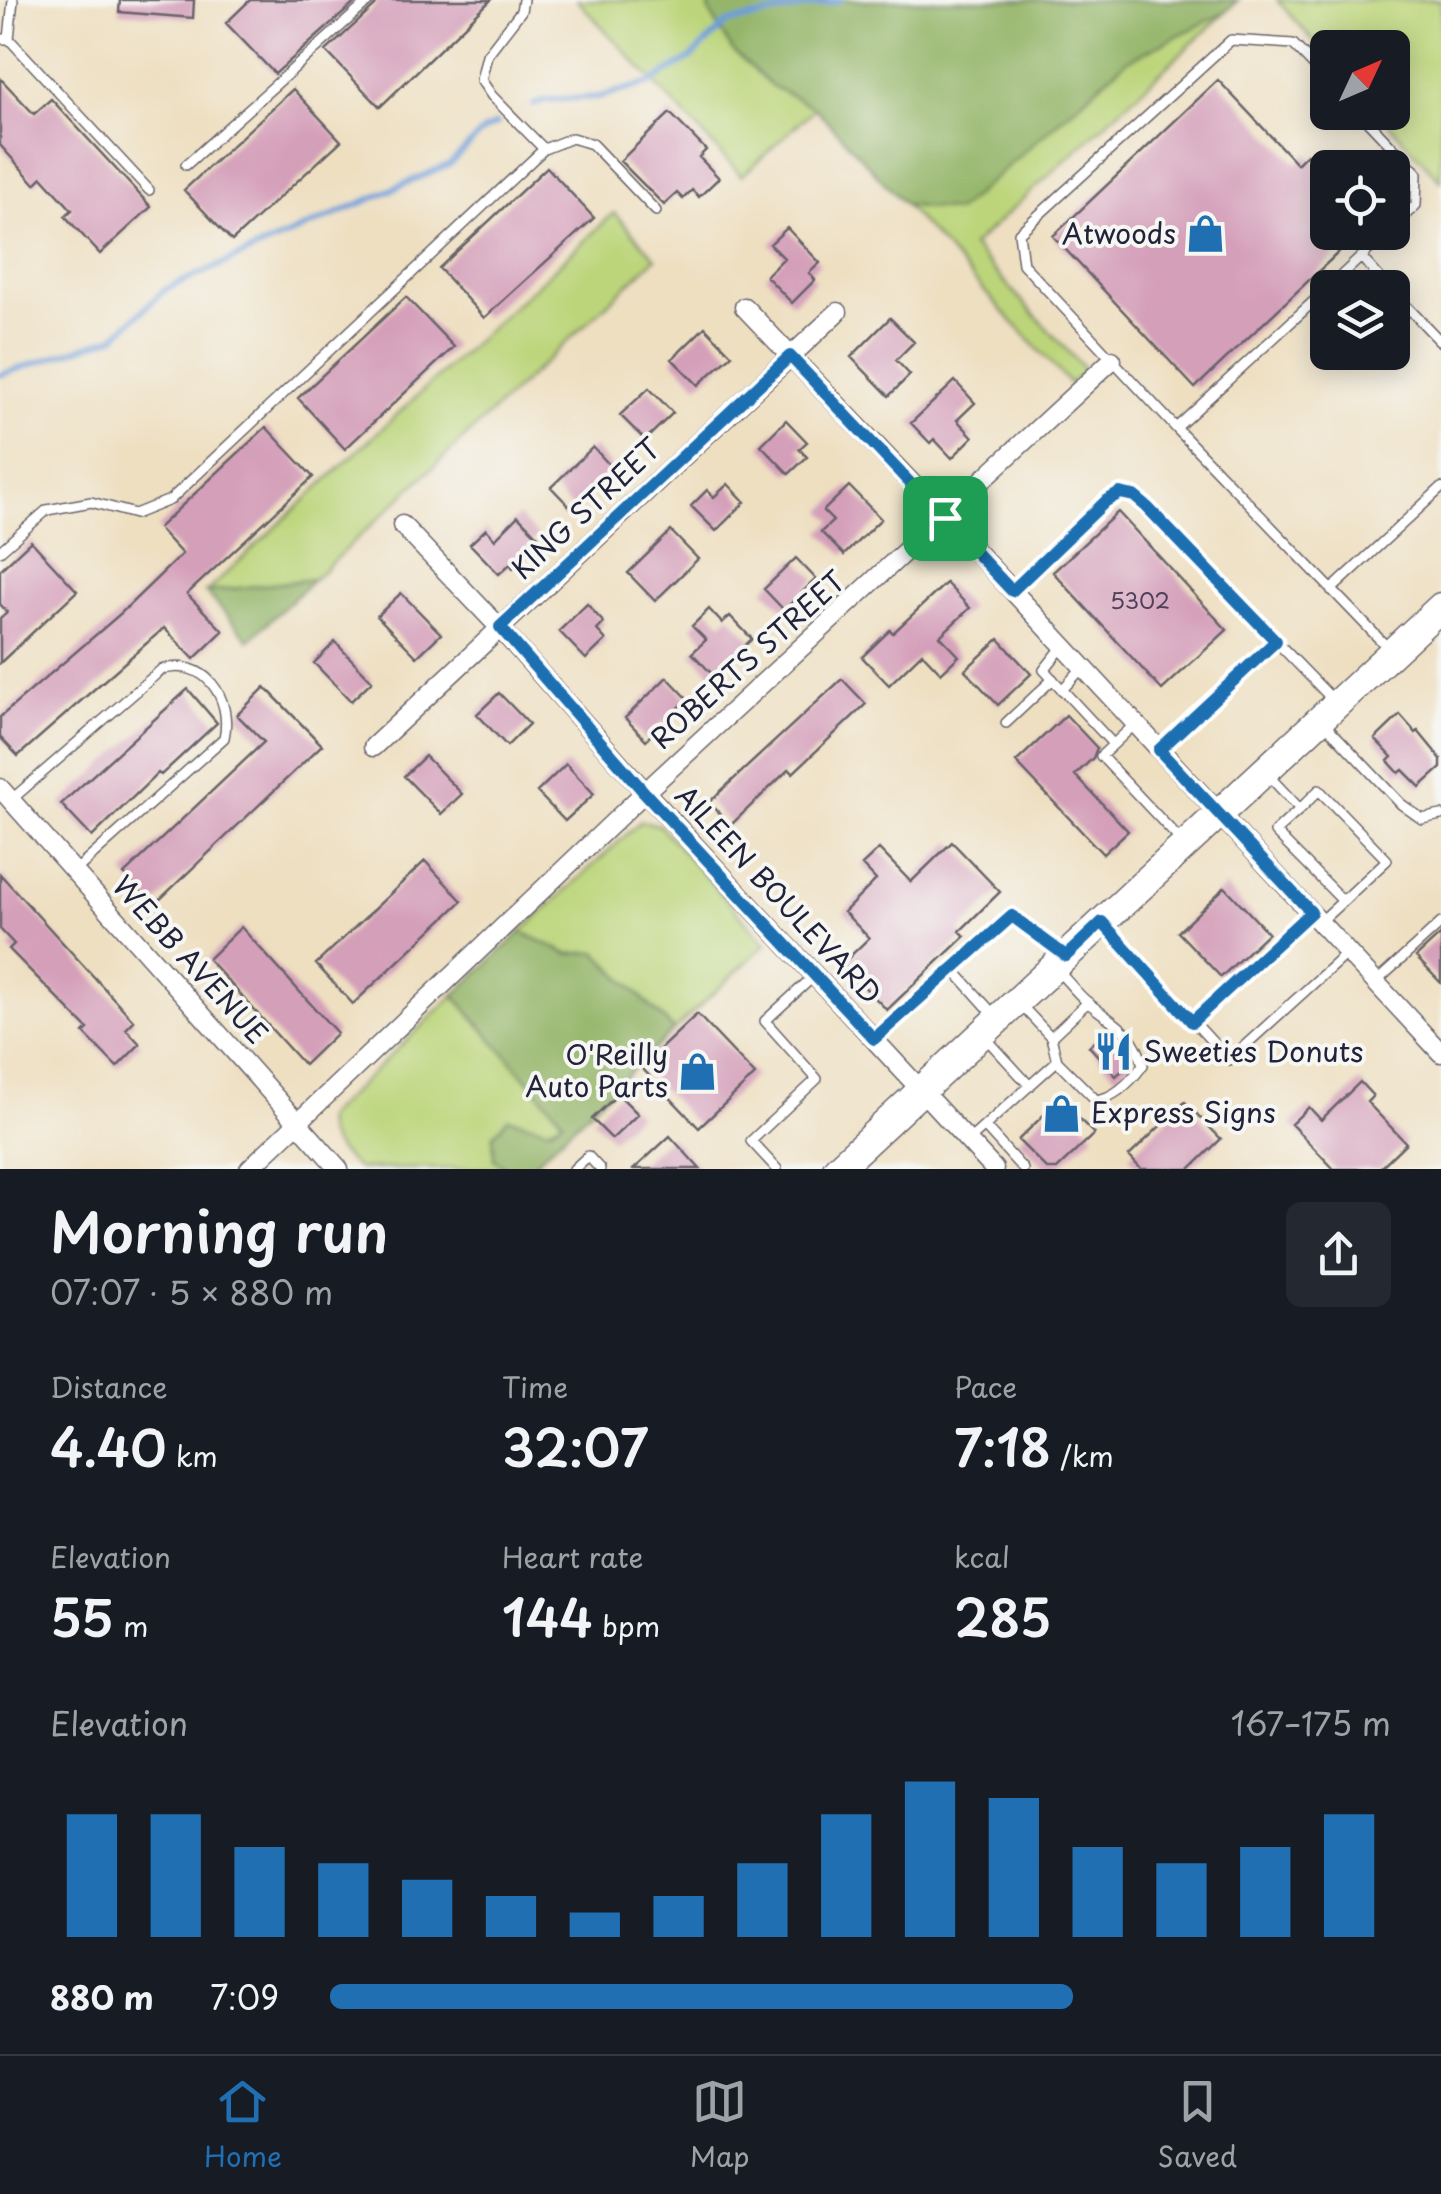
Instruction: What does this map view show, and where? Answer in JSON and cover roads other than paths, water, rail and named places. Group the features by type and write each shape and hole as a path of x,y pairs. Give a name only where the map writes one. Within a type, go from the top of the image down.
{"main road":[{"path":"837,1169 1441,607"}],"street":[{"path":"744,307 1441,1053"},
{"name":"KING STREET","path":"374,747 838,312"},
{"name":"ROBERTS STREET","path":"249,1169 644,792 1112,360"},
{"name":"AILEEN BOULEVARD","path":"402,525 500,627 644,792 994,1169"},
{"name":"WEBB AVENUE","path":"6,794 338,1169"}],"lane":[{"path":"12,0 5,39 149,190"},
{"path":"186,165 370,0"},
{"path":"522,0 521,11 487,54 481,80 544,149"},
{"path":"1310,61 1293,44 1231,40 1019,233 1023,264 1392,653"},
{"path":"1375,130 1394,150"},
{"path":"0,551 48,510 91,502 136,514 170,500 544,149 572,138 592,144 656,211"},
{"path":"1410,167 1417,174 1416,205 1410,211"},
{"path":"1348,270 1369,250"},
{"path":"1361,258 1373,270"},
{"path":"1176,428 1310,305"},
{"path":"1410,309 1441,342"},
{"path":"1332,590 1441,488"},
{"path":"1012,591 1106,501 1120,493 1134,496 1276,641 1401,804 1422,820 1441,814"},
{"path":"1159,750 1276,641"},
{"path":"1064,646 1044,670 1113,744"},
{"path":"6,794 161,670 177,665 203,675 219,692 228,718 224,738 75,871"},
{"path":"1062,690 1083,667"},
{"path":"1006,723 1053,680"},
{"path":"1136,724 1101,756 1185,845"},
{"path":"1264,771 1300,809"},
{"path":"1192,1022 1315,917 1343,901 1387,860 1319,790 1276,832 1343,901"},
{"path":"874,1039 1012,916 1060,961 1088,1002 1134,1041 1143,1065 1107,1099 1096,1100 1057,1061 1052,1037"},
{"path":"1102,922 1228,1060 1348,952"},
{"path":"1376,982 1441,923"},
{"path":"953,969 999,1018 1030,1086"},
{"path":"777,1169 752,1141 817,1079 765,1021 814,975"},
{"path":"1052,1037 1088,1002"},
{"path":"999,1018 1052,1037"},
{"path":"968,1142 1057,1061"},
{"path":"984,1127 1023,1169"},
{"path":"574,1169 588,1156 600,1169"}],"waterway":[{"path":"534,105 545,100 599,97 650,83 691,58 727,23 841,0"},
{"path":"0,375 114,337 166,289 450,164 484,130 496,124"}],"place":[{"name":"Atwoods","path":"1206,234"},
{"name":"Sweeties Donuts","path":"1113,1052"},
{"name":"O'Reilly Auto Parts","path":"698,1071"},
{"name":"Express Signs","path":"1061,1113"}]}
